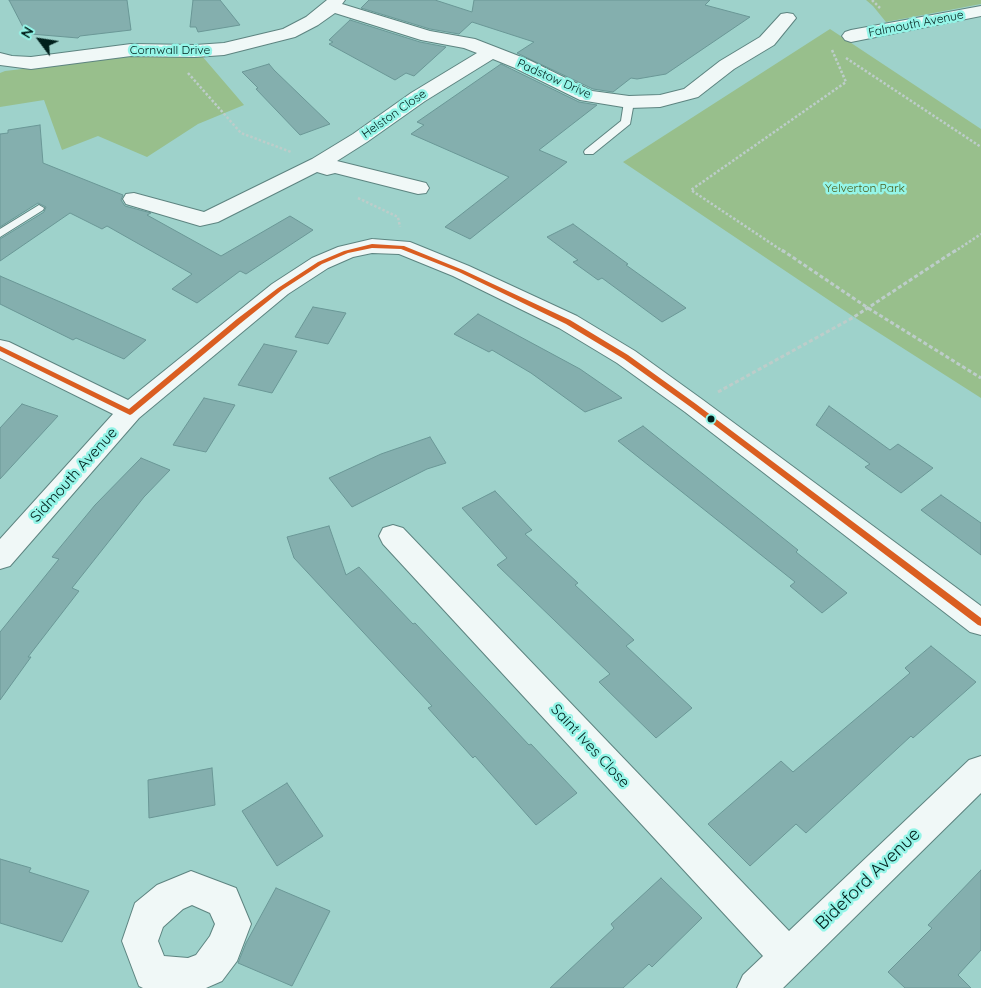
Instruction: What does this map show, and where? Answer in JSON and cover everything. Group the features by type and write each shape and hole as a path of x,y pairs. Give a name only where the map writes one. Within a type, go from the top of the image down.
{"street":[{"name":"Cornwall Drive","path":"0,59 11,62 31,63 131,50 194,52 224,50 289,33 312,21 334,3"},
{"name":"Padstow Drive","path":"334,3 427,36 468,43 522,64 587,96 629,102 660,101 691,93 727,65 767,41 787,18"},
{"name":"Falmouth Avenue","path":"850,36 981,11"},
{"name":"Helston Close","path":"134,199 200,219 210,216 319,163 360,138 418,97 492,52"},
{"path":"319,163 341,179"},
{"path":"319,163 418,188"},
{"name":"Sidmouth Avenue","path":"0,558 130,412 280,289 320,263 346,252 372,246 402,247"},
{"path":"402,247 461,271 568,322 626,357 694,406 981,623"},
{"path":"0,348 130,412"},
{"name":"Saint Ives Close","path":"393,536 788,956"},
{"name":"Bideford Avenue","path":"756,988 981,771"}],"lane":[{"path":"590,152 626,122 629,102"},
{"path":"0,234 39,208"}],"path":[{"path":"981,147 831,49 846,82 691,190 868,308 981,378"},
{"path":"167,50 241,133 319,163"},
{"path":"341,179 358,198 378,206 398,218 402,247"},
{"path":"694,406 868,308 981,234"}],"green space":[{"path":"866,0 981,0 981,4 886,22"},
{"name":"Yelverton Park","path":"830,29 981,129 981,398 854,317 623,162"},
{"path":"202,56 244,105 198,124 147,157 98,136 62,150 44,100 0,107 0,73 5,71 125,57"}],"building":[{"path":"9,0 127,0 131,30 80,36 78,38 31,34 24,29"},
{"path":"193,0 220,0 240,25 198,32 196,27 190,27"},
{"path":"369,0 435,0 472,12 474,0 710,0 705,5 750,17 666,74 637,79 631,78 613,92 593,89 517,53 534,42 472,22 459,34 430,29 361,8"},
{"path":"350,20 420,42 446,47 414,76 406,73 395,80 329,44 333,42 329,40"},
{"path":"269,64 330,124 300,135 242,72"},
{"path":"501,64 579,102 597,105 539,150 567,162 470,239 445,227 509,177 411,134 424,125 417,122"},
{"path":"40,125 43,163 123,195 121,200 125,206 151,213 147,215 221,256 290,216 313,230 246,274 240,271 197,303 172,289 192,274 107,226 102,229 70,213 0,261 0,239 44,212 46,207 38,203 0,227 0,134 8,133 8,130"},
{"path":"573,224 686,308 662,322 602,278 598,280 573,262 578,260 547,237"},
{"path":"0,276 146,340 124,359 76,338 73,340 0,304"},
{"path":"313,307 346,313 328,344 295,337"},
{"path":"478,314 580,369 622,398 585,412 531,373 492,350 489,352 454,334"},
{"path":"264,344 297,351 272,393 238,385"},
{"path":"204,398 235,405 206,452 173,445"},
{"path":"22,404 58,416 0,479 0,428"},
{"path":"829,406 890,450 898,444 933,468 901,493 865,467 870,464 816,425"},
{"path":"643,426 798,550 796,552 847,593 822,613 790,586 795,582 618,441"},
{"path":"430,437 446,463 427,469 352,507 329,478 381,454"},
{"path":"141,458 170,470 144,497 72,588 79,591 28,657 31,657 0,700 0,632 59,559 52,557 95,505"},
{"path":"495,491 532,530 525,534 578,583 575,585 634,640 626,646 692,708 656,738 599,682 610,674 497,565 507,558 462,508"},
{"path":"941,495 981,523 981,555 921,510"},
{"path":"329,526 346,575 359,567 577,793 536,825 475,756 473,758 428,708 432,706 294,558 287,537"},
{"path":"931,646 976,682 913,738 911,736 806,833 796,824 750,866 708,824 781,761 793,772 910,673 905,668"},
{"path":"212,768 215,805 149,818 148,780"},
{"path":"287,783 323,836 277,866 242,811"},
{"path":"0,859 31,868 29,872 89,891 62,942 0,923"},
{"path":"981,870 981,950 958,975 971,988 905,988 888,972 932,928 928,925"},
{"path":"661,878 702,918 652,967 649,964 623,988 550,988 614,928 611,924"},
{"path":"276,888 330,911 292,986 238,963 246,943"}],"transit line":[{"path":"0,348 130,412 239,321 280,289 320,263 346,252 372,246 402,247 461,271 568,322 626,357 694,406 981,623"}]}
